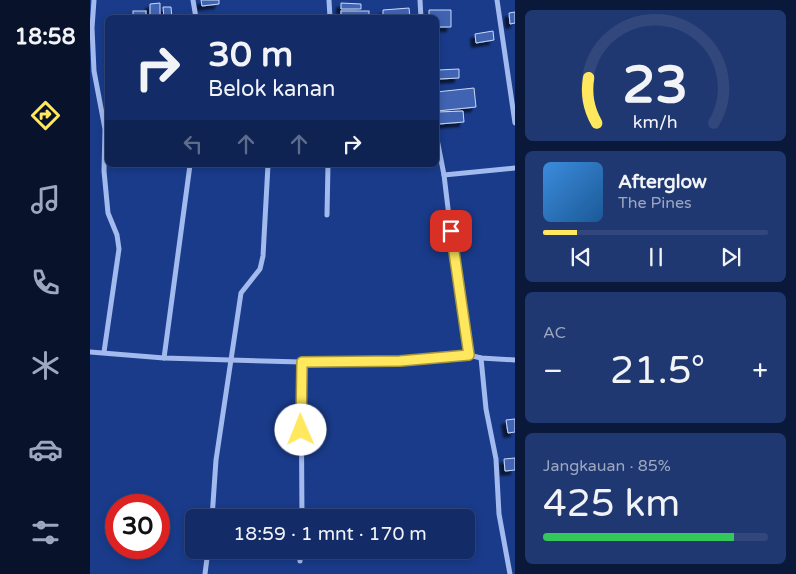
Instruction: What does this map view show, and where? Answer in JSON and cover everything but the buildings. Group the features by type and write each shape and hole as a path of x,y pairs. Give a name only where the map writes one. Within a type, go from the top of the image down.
{"street":[{"path":"94,0 92,28 94,71 105,129 104,171 108,213 117,235 119,249 104,352"},
{"path":"193,0 196,15"},
{"path":"329,0 330,15"},
{"path":"420,0 421,15"},
{"path":"497,0 515,123"},
{"path":"439,149 469,355"},
{"path":"164,358 190,167"},
{"path":"213,509 216,460 232,360 240,293 260,269 263,256 268,167"},
{"path":"327,215 328,167"},
{"path":"444,175 515,168"},
{"path":"90,352 164,358 302,362 400,361 469,355 481,358 515,360"},
{"path":"481,358 486,409 496,460 499,514 510,574"},
{"path":"302,362 302,509"},
{"path":"204,574 206,559"}],"route":[{"path":"301,430 302,362 400,361 469,355 451,231"}]}
